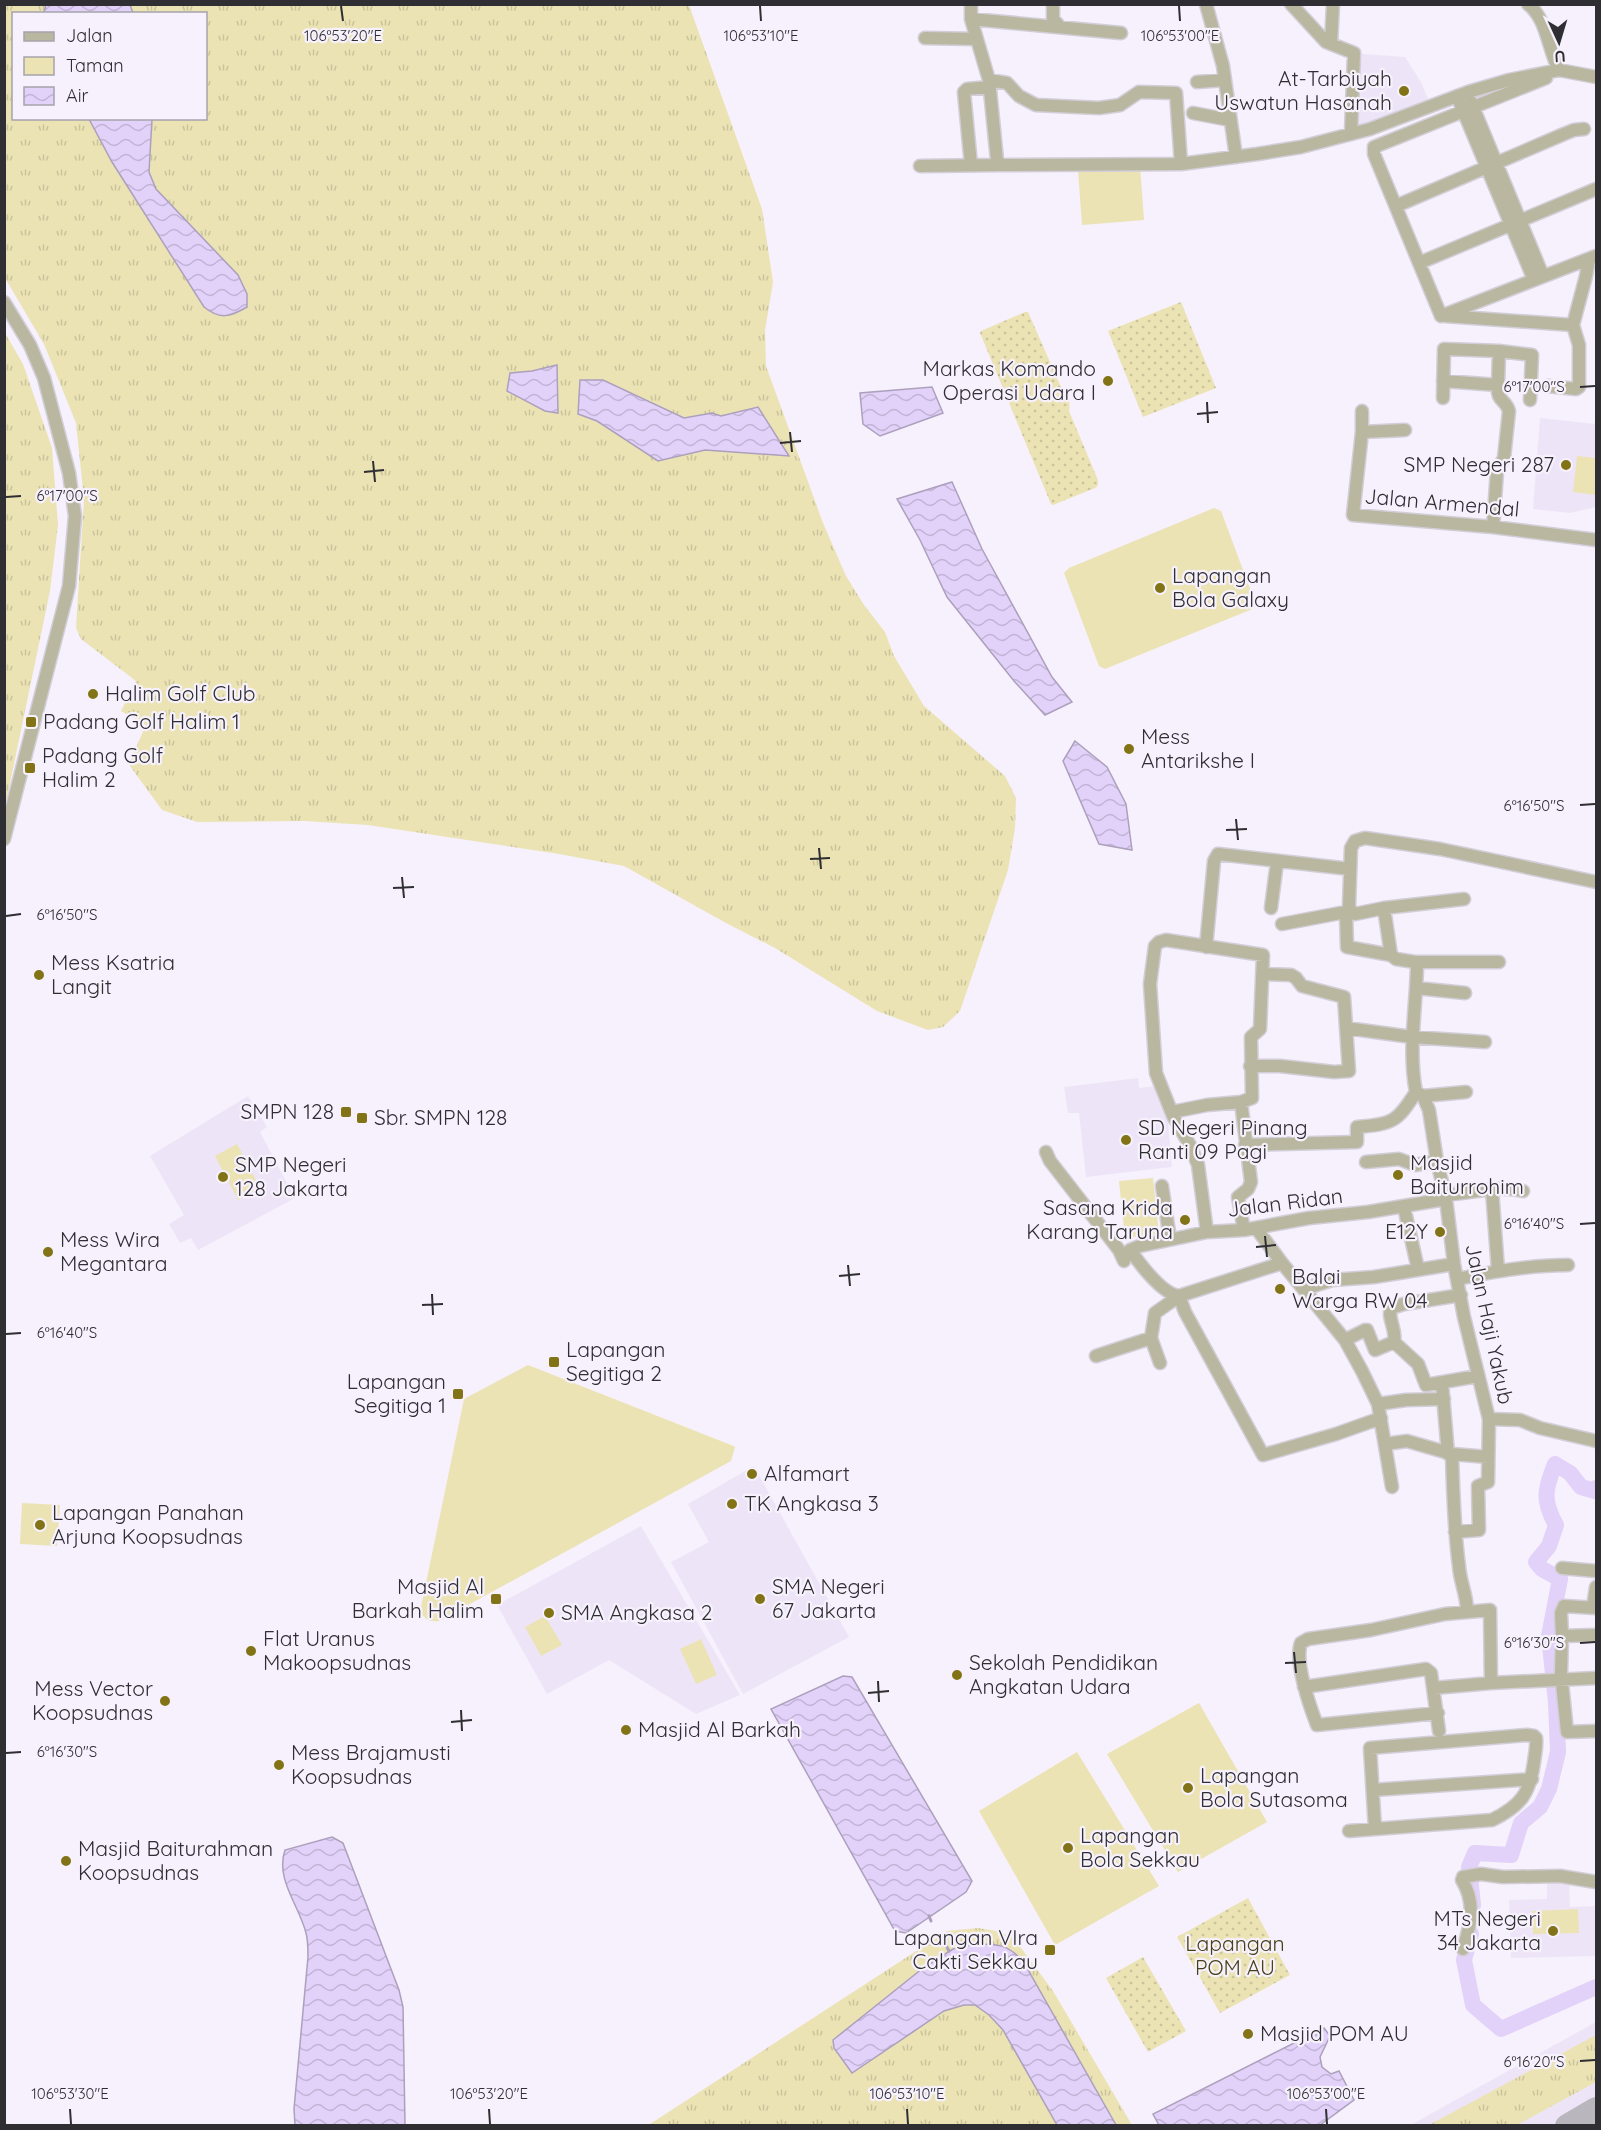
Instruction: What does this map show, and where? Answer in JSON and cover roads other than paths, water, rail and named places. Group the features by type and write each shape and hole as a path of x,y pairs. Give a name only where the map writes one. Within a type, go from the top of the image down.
{"street":[{"path":"971,4 971,19 989,83 997,160 1003,165"},
{"path":"1053,4 1053,19 1060,27"},
{"path":"1206,4 1225,80 1236,157"},
{"path":"1291,4 1321,37 1331,44 1354,52 1351,134"},
{"path":"1331,44 1333,4"},
{"path":"1528,4 1539,14 1554,67"},
{"path":"971,19 1121,33"},
{"path":"925,38 976,39"},
{"path":"920,166 1181,164 1236,157 1301,147 1370,129 1462,94 1554,67 1593,77"},
{"path":"1440,316 1374,150 1377,145 1552,76 1586,82 1593,77"},
{"path":"1197,81 1225,80"},
{"path":"971,165 964,92 967,89 989,83 1007,82 1019,96 1036,105 1110,107 1120,105 1139,92 1176,93 1181,164"},
{"path":"1462,94 1538,278"},
{"path":"1192,113 1230,120"},
{"path":"1396,207 1564,134 1584,129"},
{"path":"1419,263 1596,189"},
{"path":"1440,316 1538,278 1592,265"},
{"path":"1548,386 1576,389 1579,387 1579,345 1573,325 1592,265"},
{"path":"4,302 30,345 44,378 69,473 75,520 69,586 4,839"},
{"path":"1478,319 1479,302"},
{"path":"1440,316 1573,325"},
{"path":"1443,398 1444,349 1532,355 1530,400"},
{"path":"1493,527 1497,471 1504,458 1509,411 1497,393 1499,351"},
{"path":"1443,381 1498,385"},
{"name":"Jalan Armendal","path":"1362,411 1362,432 1353,515 1493,527 1596,540"},
{"path":"1362,432 1405,430"},
{"path":"1499,962 1415,962 1347,947 1352,844 1360,839 1440,849 1596,882"},
{"path":"1206,947 1214,861 1218,854 1350,869"},
{"path":"1271,908 1277,862"},
{"path":"1282,924 1349,912 1355,914 1384,908 1464,899"},
{"path":"1384,908 1391,955"},
{"path":"1172,1112 1207,1105 1241,1102 1252,1098 1251,1037 1260,1029 1264,974 1263,953 1166,940 1155,946 1150,984 1156,1072 1172,1112 1198,1165 1207,1232"},
{"name":"Jalan Haji Yakub","path":"1415,962 1417,967 1412,1037 1413,1067 1420,1094 1429,1110 1437,1161 1446,1197 1454,1264 1489,1419 1488,1482 1478,1486 1479,1530 1455,1532"},
{"path":"1250,1065 1334,1072 1349,1071 1344,997 1302,986 1291,975 1264,974"},
{"path":"1416,988 1466,993"},
{"path":"1346,1028 1412,1037 1485,1042"},
{"path":"1245,1145 1357,1142 1357,1127 1381,1125 1393,1120 1420,1094 1466,1092"},
{"path":"1241,1102 1251,1185 1238,1198 1250,1229 1282,1263 1345,1340 1378,1404 1392,1487"},
{"path":"1046,1152 1050,1161 1119,1250 1171,1293 1179,1296 1185,1312 1263,1455 1336,1434 1380,1418"},
{"path":"1366,1162 1399,1159 1415,1165 1437,1161"},
{"path":"1162,1186 1170,1239"},
{"path":"1492,1190 1498,1270"},
{"name":"Jalan Ridan","path":"1127,1256 1170,1239 1207,1232 1250,1229 1309,1218 1404,1207 1446,1197 1492,1190 1523,1191"},
{"path":"1404,1207 1418,1269"},
{"path":"1160,1363 1151,1338 1155,1313 1179,1296 1282,1263"},
{"path":"1304,1289 1332,1280 1374,1277 1454,1264"},
{"path":"1458,1279 1498,1270 1568,1265"},
{"path":"1394,1342 1395,1330 1389,1313 1391,1308 1461,1295"},
{"path":"1345,1340 1365,1330 1375,1350 1394,1342"},
{"path":"1096,1356 1151,1338"},
{"path":"1394,1342 1418,1364 1425,1384 1478,1376"},
{"path":"1442,1383 1459,1570 1467,1608"},
{"path":"1378,1404 1414,1399 1444,1399"},
{"path":"1489,1419 1520,1420 1540,1428 1595,1440"},
{"path":"1385,1444 1407,1441 1450,1454 1488,1457"},
{"path":"1562,1568 1596,1570"},
{"path":"1596,1587 1595,1607 1564,1606 1561,1613 1561,1680 1567,1732 1596,1731"},
{"path":"1438,1713 1320,1726 1316,1722 1304,1687 1298,1651 1301,1643 1467,1608 1490,1610 1491,1683"},
{"path":"1562,1636 1596,1635"},
{"path":"1304,1687 1426,1669 1431,1673 1439,1731"},
{"path":"1434,1688 1596,1678"},
{"path":"1349,1831 1375,1829 1492,1820 1521,1801 1532,1779 1537,1740 1534,1736 1370,1748 1375,1829"},
{"path":"1373,1790 1532,1779"},
{"path":"1463,1949 1472,1917 1471,1903 1462,1880 1463,1877 1480,1874 1503,1877 1560,1876 1596,1882"}],"water":[{"path":"46,4 130,5 133,12 44,12"},
{"path":"90,120 152,120 149,172 156,189 238,275 247,294 247,307 225,316 215,314 204,307 112,162"},
{"path":"557,365 558,413 545,411 507,391 510,373"},
{"path":"580,380 603,380 684,418 712,413 721,416 758,407 789,456 705,450 658,461 597,421 578,414"},
{"path":"932,387 943,413 880,436 863,424 860,393"},
{"path":"952,482 982,549 1052,677 1072,702 1045,715 1014,681 947,597 920,540 897,499"},
{"path":"1075,741 1107,767 1126,804 1132,850 1099,844 1063,761"},
{"path":"843,1676 852,1677 972,1881 966,1892 906,1933 895,1931 771,1709"},
{"path":"332,1837 343,1843 399,1990 403,2007 405,2125 295,2125 294,2109 308,1948 303,1923 285,1882 283,1861 285,1850"},
{"path":"976,1944 1002,1946 1023,1961 1116,2125 1057,2125 1003,2030 989,2015 975,2005 964,2005 944,2011 852,2073 834,2048 833,2040 923,1968 953,1949"},
{"path":"1324,2028 1330,2036 1320,2057 1322,2067 1331,2074 1339,2071 1354,2100 1320,2125 1159,2125 1153,2114"}],"waterway":[{"path":"1473,1905 1469,1867 1475,1853 1511,1855 1521,1823 1540,1807 1549,1789 1558,1752 1556,1702 1549,1636 1560,1579 1542,1569 1536,1562 1549,1546 1556,1525 1546,1494 1555,1464 1570,1473 1581,1487 1595,1491 1596,1488"},
{"path":"929,1916 931,1921"},
{"path":"1471,1934 1464,1960 1473,2005 1501,2029 1596,1987"},
{"path":"943,1940 949,1951"}],"place":[{"name":"At-Tarbiyah Uswatun Hasanah","path":"1404,91"},
{"name":"Markas Komando Operasi Udara I","path":"1108,381"},
{"name":"SMP Negeri 287","path":"1566,465"},
{"name":"Lapangan Bola Galaxy","path":"1160,588"},
{"name":"Halim Golf Club","path":"93,694"},
{"name":"Padang Golf Halim 1","path":"31,722"},
{"name":"Mess Antarikshe I","path":"1129,749"},
{"name":"Padang Golf Halim 2","path":"30,768"},
{"name":"Mess Ksatria Langit","path":"39,975"},
{"name":"SMPN 128","path":"346,1112"},
{"name":"Sbr. SMPN 128","path":"362,1118"},
{"name":"SD Negeri Pinang Ranti 09 Pagi","path":"1126,1140"},
{"name":"Masjid Baiturrohim","path":"1398,1175"},
{"name":"SMP Negeri 128 Jakarta","path":"223,1177"},
{"name":"Sasana Krida Karang Taruna","path":"1185,1220"},
{"name":"E12Y","path":"1440,1232"},
{"name":"Mess Wira Megantara","path":"48,1252"},
{"name":"Balai Warga RW 04","path":"1280,1289"},
{"name":"Lapangan Segitiga 2","path":"554,1362"},
{"name":"Lapangan Segitiga 1","path":"458,1394"},
{"name":"Alfamart","path":"752,1474"},
{"name":"TK Angkasa 3","path":"732,1504"},
{"name":"Lapangan Panahan Arjuna Koopsudnas","path":"40,1525"},
{"name":"Masjid Al Barkah Halim","path":"496,1599"},
{"name":"SMA Negeri 67 Jakarta","path":"760,1599"},
{"name":"SMA Angkasa 2","path":"549,1613"},
{"name":"Flat Uranus Makoopsudnas","path":"251,1651"},
{"name":"Sekolah Pendidikan Angkatan Udara","path":"957,1675"},
{"name":"Mess Vector Koopsudnas","path":"165,1701"},
{"name":"Masjid Al Barkah","path":"626,1730"},
{"name":"Mess Brajamusti Koopsudnas","path":"279,1765"},
{"name":"Lapangan Bola Sutasoma","path":"1188,1788"},
{"name":"Lapangan Bola Sekkau","path":"1068,1848"},
{"name":"Masjid Baiturahman Koopsudnas","path":"66,1861"},
{"name":"MTs Negeri 34 Jakarta","path":"1553,1931"},
{"name":"Lapangan VIra Cakti Sekkau","path":"1050,1950"},
{"name":"Masjid POM AU","path":"1248,2034"}],"park label":[{"name":"Lapangan POM AU","path":"1235,1956"}]}
